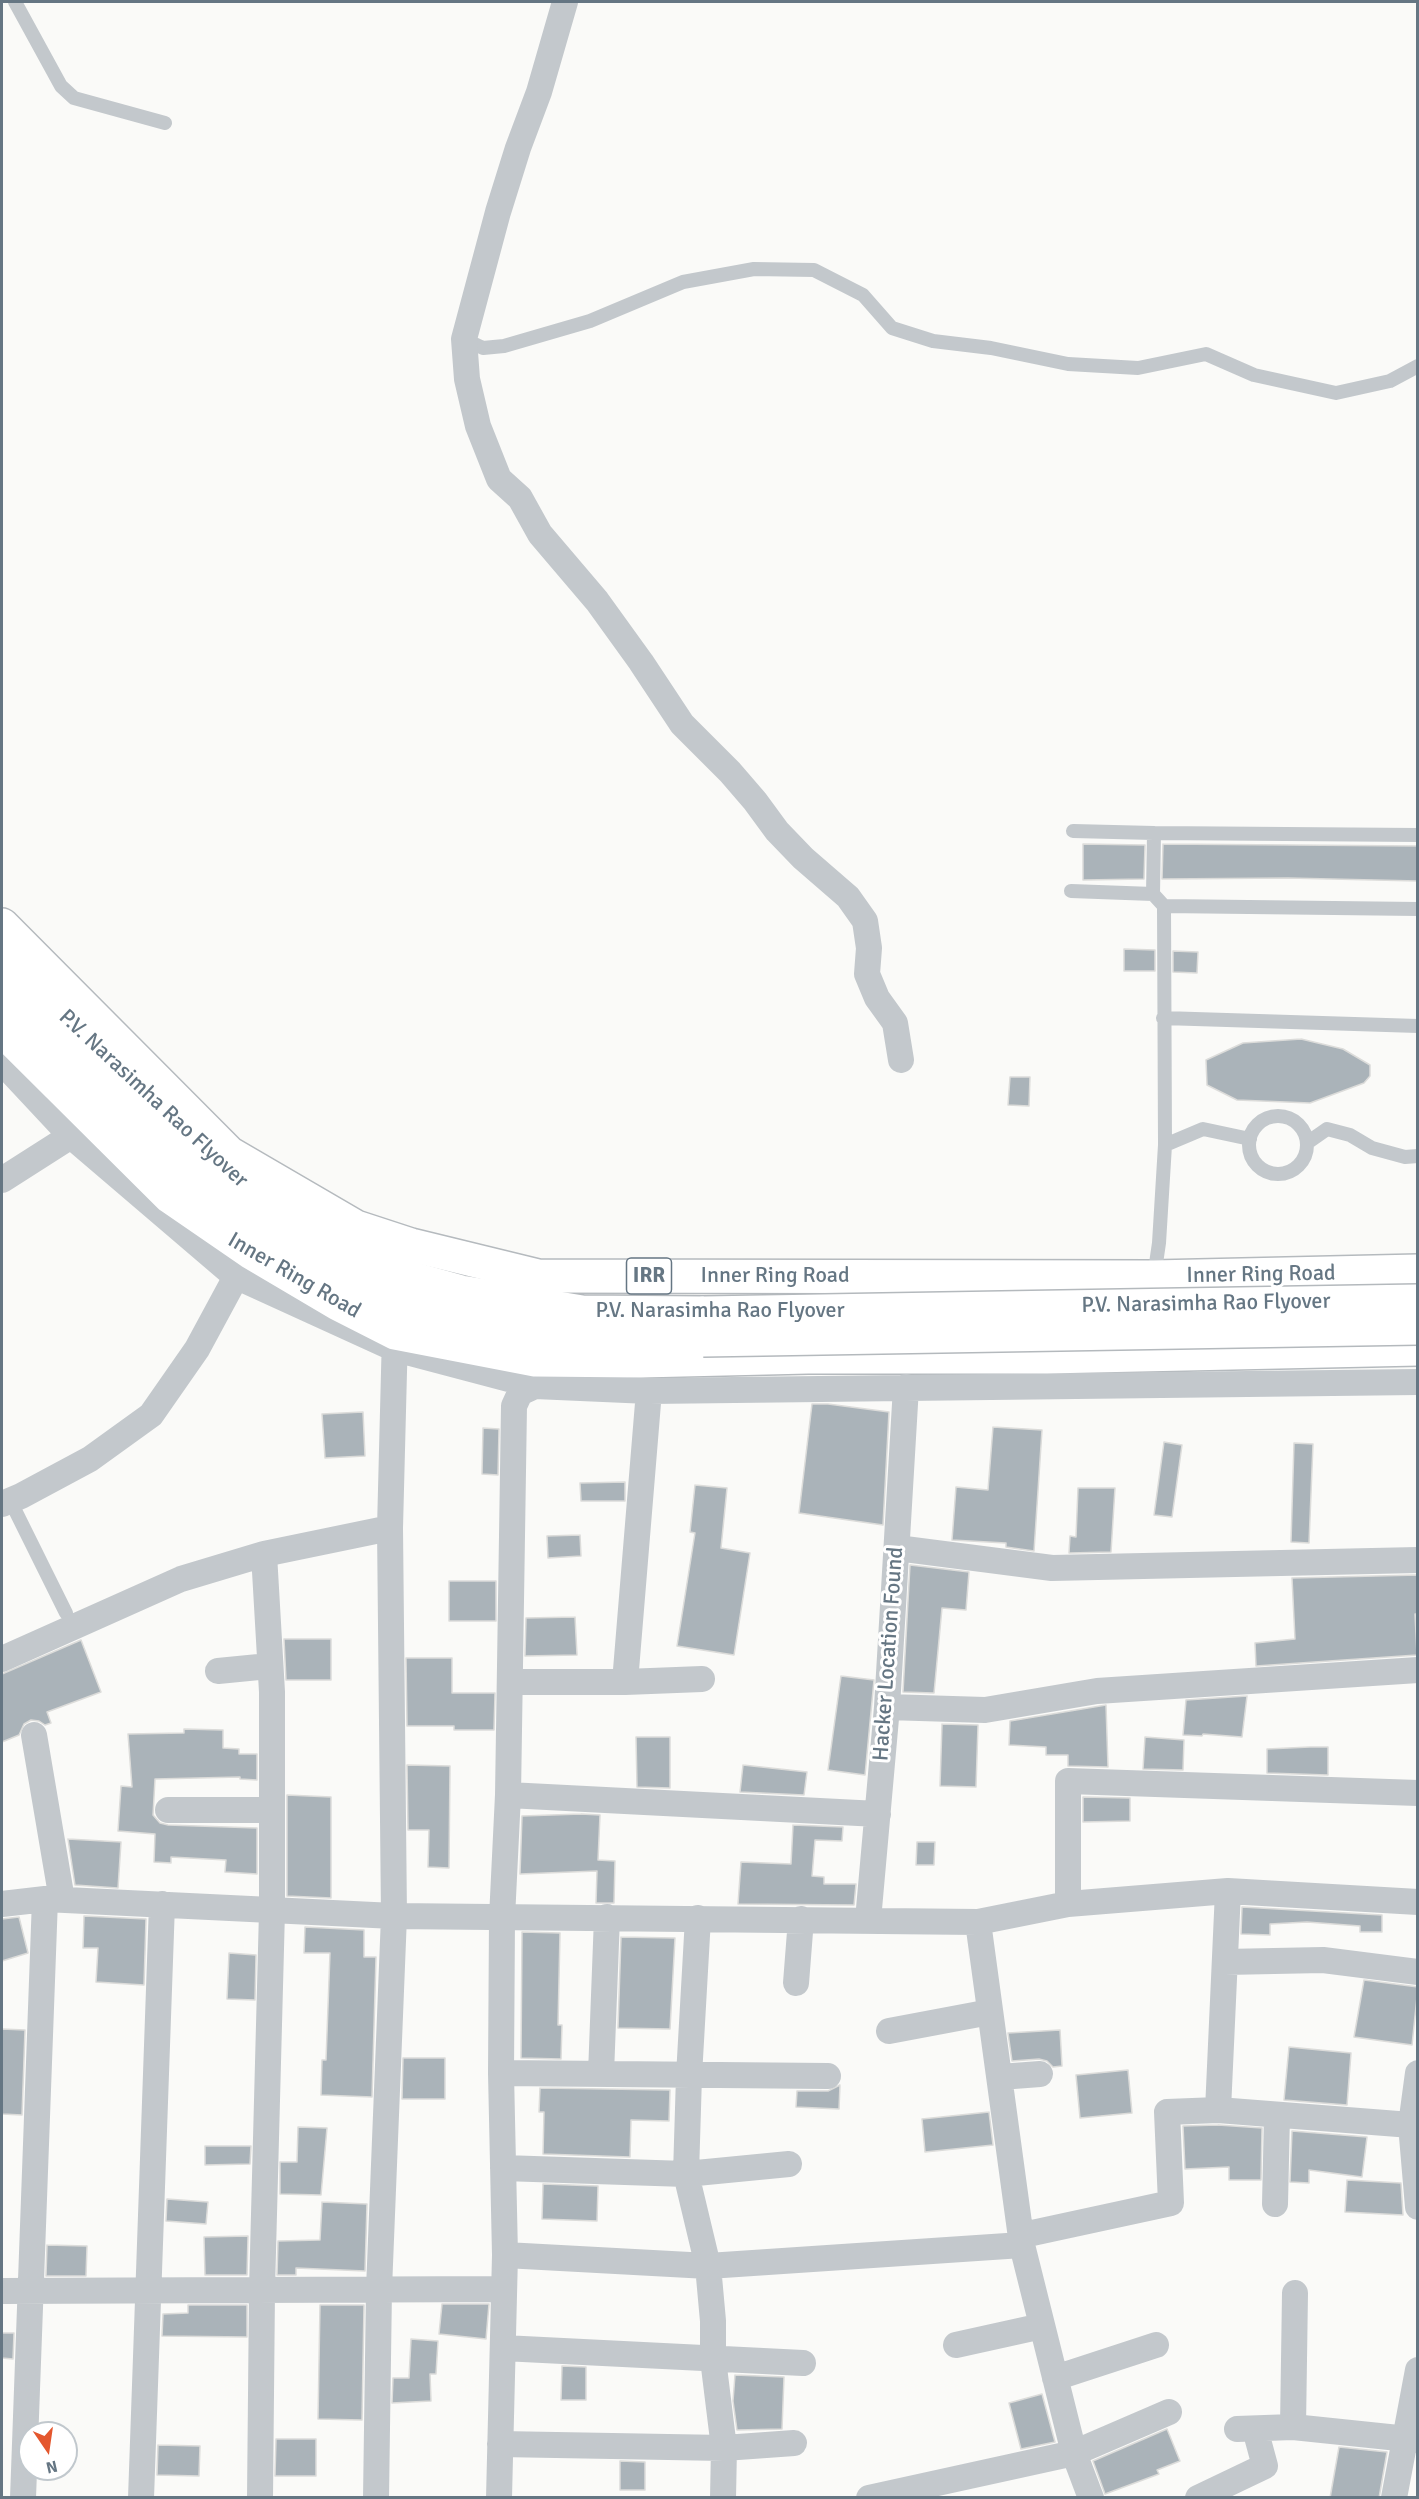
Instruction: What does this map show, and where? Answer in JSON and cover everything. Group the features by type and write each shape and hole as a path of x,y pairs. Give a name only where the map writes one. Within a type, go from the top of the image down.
{"main road":[{"name":"Inner Ring Road","path":"2,925 228,1153 356,1227 411,1245 538,1276 1154,1277 1418,1271"},
{"name":"P.V. Narasimha Rao Flyover","path":"2,952 159,1111 209,1157 274,1208 316,1236 358,1257 407,1277 461,1292 582,1312 646,1314 1418,1301"},
{"name":"P.V. Narasimha Rao Flyover","path":"2,991 140,1131 219,1202 261,1232 348,1280 455,1319 511,1330 579,1337 648,1340 1418,1329"},
{"name":"Inner Ring Road","path":"2,1030 83,1128 170,1197 242,1264 338,1304 395,1341 535,1360 641,1362 808,1357 1047,1357 1418,1349"}],"street":[{"path":"565,2 539,92 498,212 464,339 467,379 478,426 499,479 520,498 540,534 597,602 641,662 682,724 730,772 790,845 849,897 865,921 869,948 867,974 877,998 895,1023 901,1060"},
{"path":"2,1062 83,1128 2,1180"},
{"path":"6,1502 90,1459 151,1415 197,1349 242,1264"},
{"path":"376,2498 379,2289 394,1916 390,1528 395,1341 535,1386 649,1391 1418,1382"},
{"path":"499,2498 505,2255 501,2073 502,1918 508,1795 514,1406 520,1393 535,1386"},
{"name":"Hacker Location Found","path":"868,1920 887,1707 906,1387"},
{"path":"625,1682 649,1391"},
{"path":"2,1659 182,1579 264,1554 390,1528"},
{"path":"897,1548 1052,1568 1418,1560"},
{"path":"260,2498 262,2290 272,1911 272,1692 264,1554"},
{"path":"218,1671 269,1666"},
{"path":"887,1707 985,1710 1097,1691 1418,1670"},
{"path":"510,1682 702,1679"},
{"path":"23,2498 31,2290 54,1900 34,1735"},
{"path":"1068,1904 1068,1781 1418,1793"},
{"path":"508,1795 878,1814"},
{"path":"168,1810 271,1810"},
{"path":"2,1904 54,1900 394,1916 978,1922 1068,1904 1228,1891 1418,1902"},
{"path":"1218,2110 1228,1891"},
{"path":"141,2498 162,1905"},
{"path":"601,2074 606,1917"},
{"path":"698,1918 686,2174 708,2266 713,2321 713,2359 724,2448 723,2498"},
{"path":"796,1983 801,1919"},
{"path":"978,1922 1022,2240 1074,2453 1091,2498"},
{"path":"1225,1962 1323,1960 1418,1972"},
{"path":"889,2031 990,2012"},
{"path":"501,2073 828,2076"},
{"path":"1418,2073 1411,2125 1418,2207"},
{"path":"1000,2077 1040,2074"},
{"path":"505,2255 708,2266 1022,2240 1171,2203 1167,2112 1218,2110 1411,2125"},
{"path":"1275,2204 1277,2115"},
{"path":"503,2168 686,2174 789,2164"},
{"path":"2,2291 504,2289"},
{"path":"1293,2427 1295,2293"},
{"path":"956,2345 1042,2326"},
{"path":"1055,2378 1156,2345"},
{"path":"502,2348 803,2363"},
{"path":"1394,2498 1412,2438 1418,2370"},
{"path":"869,2498 1074,2453 1169,2412"},
{"path":"1198,2498 1265,2466 1246,2429 1293,2427 1412,2438"},
{"path":"500,2444 724,2448 794,2443"}],"lane":[{"path":"15,2 61,86 74,98 165,123"},
{"path":"464,339 483,348 504,346 590,321 683,282 754,269 814,270 863,295 892,328 933,341 991,348 1068,364 1138,368 1206,354 1254,375 1336,393 1390,381 1418,366"},
{"path":"1073,831 1418,835"},
{"path":"1154,833 1153,894 1164,906 1165,1145 1160,1243 1154,1277 1154,1354"},
{"path":"1071,891 1153,894"},
{"path":"1164,906 1418,909"},
{"path":"1163,1018 1418,1026"},
{"path":"1276,1116 1285,1117 1300,1126 1307,1143 1303,1160 1289,1172 1280,1174 1263,1170 1251,1156 1250,1138 1259,1123 1276,1116"},
{"path":"1165,1145 1203,1129 1250,1138"},
{"path":"1307,1143 1327,1129 1350,1135 1372,1148 1405,1156 1418,1156"},
{"path":"6,1502 66,1613"}],"building":[{"path":"1083,844 1145,845 1144,879 1083,880"},
{"path":"1163,844 1418,846 1418,881 1288,878 1162,879"},
{"path":"1124,949 1155,950 1155,971 1124,971"},
{"path":"1173,951 1198,952 1197,973 1173,972"},
{"path":"1301,1039 1343,1049 1370,1065 1370,1076 1364,1083 1310,1103 1237,1100 1207,1085 1206,1060 1243,1043"},
{"path":"1010,1077 1030,1077 1029,1106 1008,1105"},
{"path":"812,1404 889,1412 883,1525 799,1513"},
{"path":"363,1412 365,1456 325,1458 322,1414"},
{"path":"993,1427 1042,1430 1034,1551 1006,1547 1006,1543 952,1540 956,1487 988,1490"},
{"path":"483,1428 499,1429 498,1475 482,1474"},
{"path":"1164,1442 1182,1445 1172,1517 1154,1515"},
{"path":"1294,1443 1313,1444 1309,1543 1291,1542"},
{"path":"625,1482 625,1501 581,1501 580,1483"},
{"path":"695,1485 727,1488 721,1548 750,1553 734,1655 677,1646 695,1533 690,1532"},
{"path":"1078,1488 1115,1488 1111,1552 1069,1553 1070,1536 1076,1537"},
{"path":"580,1535 581,1556 548,1558 547,1536"},
{"path":"910,1565 969,1572 966,1610 942,1608 934,1693 903,1692"},
{"path":"1418,1575 1418,1614 1415,1614 1417,1655 1256,1666 1255,1643 1295,1639 1292,1578"},
{"path":"449,1581 496,1581 496,1621 449,1621"},
{"path":"575,1617 577,1655 525,1656 526,1618"},
{"path":"284,1639 331,1639 331,1680 286,1680"},
{"path":"81,1640 101,1692 47,1712 51,1723 45,1725 31,1720 24,1724 19,1735 2,1742 2,1674"},
{"path":"406,1658 452,1658 452,1693 495,1693 494,1730 454,1730 454,1726 407,1726"},
{"path":"841,1676 874,1680 865,1775 828,1770"},
{"path":"1247,1696 1242,1737 1183,1735 1186,1700"},
{"path":"1106,1705 1108,1767 1068,1766 1068,1755 1046,1755 1046,1747 1009,1745 1010,1721"},
{"path":"942,1724 978,1725 976,1787 940,1786"},
{"path":"184,1729 223,1730 223,1748 239,1749 239,1754 257,1754 257,1780 240,1779 240,1777 155,1779 153,1815 160,1823 168,1825 257,1828 257,1874 225,1872 226,1860 171,1857 171,1863 154,1862 155,1834 118,1831 121,1786 132,1787 128,1734 184,1733"},
{"path":"636,1737 670,1737 670,1788 637,1787"},
{"path":"1145,1737 1184,1740 1183,1770 1143,1769"},
{"path":"1328,1747 1328,1775 1267,1773 1267,1749"},
{"path":"407,1765 450,1766 449,1868 428,1867 429,1830 408,1830"},
{"path":"743,1765 807,1772 804,1795 740,1792"},
{"path":"287,1795 331,1797 331,1898 287,1896"},
{"path":"1083,1797 1130,1798 1130,1821 1083,1822"},
{"path":"600,1815 598,1860 615,1861 614,1903 596,1903 597,1871 520,1874 522,1816"},
{"path":"793,1825 843,1827 842,1841 815,1840 812,1876 824,1877 824,1884 856,1884 854,1905 738,1904 741,1862 791,1864"},
{"path":"68,1839 121,1842 118,1888 75,1885"},
{"path":"917,1842 935,1842 934,1865 916,1865"},
{"path":"1242,1907 1382,1915 1382,1932 1360,1932 1360,1926 1307,1922 1270,1924 1270,1935 1241,1934"},
{"path":"84,1916 146,1919 144,1985 96,1982 98,1948 83,1948"},
{"path":"19,1917 28,1953 2,1961 2,1919"},
{"path":"305,1927 364,1930 364,1957 376,1957 372,2097 321,2095 322,2060 326,2060 330,1953 304,1953"},
{"path":"522,1932 560,1933 558,2025 562,2025 561,2059 521,2058"},
{"path":"621,1937 675,1938 670,2029 618,2028"},
{"path":"229,1953 256,1955 255,2000 227,1999"},
{"path":"1364,1980 1418,1987 1412,2045 1354,2037"},
{"path":"2,2029 25,2030 22,2115 2,2114"},
{"path":"1060,2030 1062,2066 1053,2067 1047,2061 1039,2059 1012,2061 1008,2033"},
{"path":"1289,2047 1351,2053 1347,2105 1284,2100"},
{"path":"403,2058 445,2058 445,2099 402,2099"},
{"path":"1128,2070 1132,2113 1080,2118 1076,2075"},
{"path":"840,2085 839,2109 796,2107 797,2091 828,2091"},
{"path":"540,2088 670,2090 669,2121 631,2120 630,2157 543,2154 544,2112 539,2112"},
{"path":"989,2112 993,2145 925,2152 922,2119"},
{"path":"1218,2125 1262,2128 1261,2180 1229,2180 1229,2167 1185,2169 1183,2126"},
{"path":"298,2127 327,2128 321,2195 280,2194 280,2162 297,2162"},
{"path":"1292,2131 1367,2137 1362,2177 1309,2170 1309,2183 1290,2182"},
{"path":"205,2146 251,2146 250,2164 205,2165"},
{"path":"1347,2180 1401,2183 1403,2215 1345,2212"},
{"path":"543,2184 598,2186 597,2221 542,2219"},
{"path":"167,2199 208,2202 206,2224 166,2221"},
{"path":"322,2202 367,2204 365,2271 296,2268 296,2275 277,2275 278,2241 320,2240"},
{"path":"248,2236 247,2275 205,2275 204,2237"},
{"path":"47,2245 87,2246 86,2276 46,2276"},
{"path":"442,2304 489,2304 486,2339 439,2334"},
{"path":"188,2305 247,2305 247,2337 162,2336 163,2314 188,2313"},
{"path":"320,2305 364,2305 362,2420 318,2419"},
{"path":"2,2333 14,2333 13,2359 2,2358"},
{"path":"411,2339 438,2341 436,2374 430,2374 431,2401 392,2403 393,2378 409,2378"},
{"path":"562,2366 586,2367 586,2400 561,2400"},
{"path":"735,2375 784,2377 782,2429 737,2430 733,2401"},
{"path":"1042,2394 1055,2442 1021,2449 1009,2403"},
{"path":"1167,2429 1180,2461 1157,2470 1159,2474 1105,2494 1093,2461"},
{"path":"276,2439 316,2439 316,2476 275,2476"},
{"path":"158,2445 200,2446 199,2476 157,2475"},
{"path":"1339,2447 1387,2452 1379,2498 1330,2498"},
{"path":"620,2461 645,2462 645,2490 620,2490"}]}
